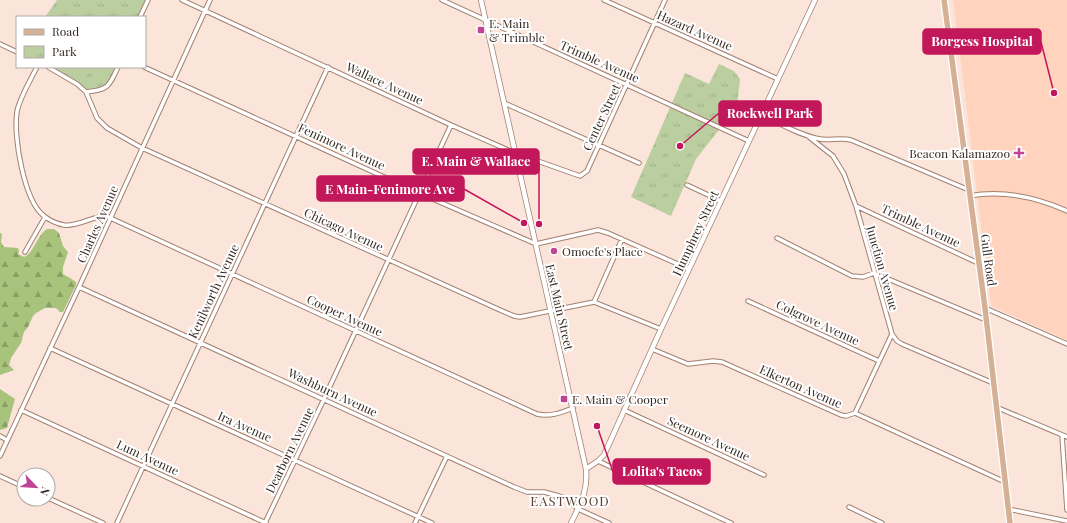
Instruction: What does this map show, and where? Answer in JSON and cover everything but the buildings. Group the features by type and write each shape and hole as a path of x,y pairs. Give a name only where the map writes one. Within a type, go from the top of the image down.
{"main road":[{"name":"Gull Road","path":"944,0 985,308 1010,523"}],"street":[{"path":"140,16 148,0"},
{"name":"Wallace Avenue","path":"182,0 451,125 515,153 578,176 583,175"},
{"name":"Charles Avenue","path":"0,456 210,0"},
{"name":"Trimble Avenue","path":"442,0 749,141"},
{"name":"East Main Street","path":"481,0 586,468 586,488 571,523"},
{"name":"Hazard Avenue","path":"604,0 778,79"},
{"name":"Center Street","path":"583,175 587,171 599,146 665,0"},
{"name":"Humphrey Street","path":"586,468 598,461 604,455 815,0"},
{"path":"0,44 16,52"},
{"name":"Kenilworth Avenue","path":"117,523 328,67"},
{"path":"37,68 17,110 16,138 29,193 37,209 45,217 64,225 76,224 100,216 110,218"},
{"name":"Chicago Avenue","path":"50,68 77,84 86,92 97,118 103,125 142,148 514,316 520,317 594,302"},
{"path":"86,92 98,91 107,86 117,68"},
{"name":"Fenimore Avenue","path":"146,68 419,193 536,244"},
{"path":"504,103 639,163"},
{"path":"761,115 810,137 823,140 843,138 851,140 969,193 992,193 1017,196 1067,211"},
{"name":"Dearborn Avenue","path":"266,523 451,125"},
{"name":"Junction Avenue","path":"810,137 836,159 844,174 856,206 892,334"},
{"path":"687,185 721,201"},
{"name":"Trimble Avenue","path":"856,206 978,263"},
{"path":"25,252 45,217"},
{"name":"Cooper Avenue","path":"110,218 537,414 544,416 553,415 573,408"},
{"path":"536,244 594,230 608,233 689,269"},
{"path":"776,238 852,276 863,277 874,273 986,320"},
{"path":"622,239 594,302 661,330"},
{"name":"Washburn Avenue","path":"79,287 514,487 527,492 544,492 567,499 578,509 609,523"},
{"name":"Colgrove Avenue","path":"748,301 879,361"},
{"path":"985,308 1067,344"},
{"path":"855,413 892,334"},
{"path":"892,334 895,339 902,344 993,383"},
{"name":"Ira Avenue","path":"50,348 432,523"},
{"name":"Elkerton Avenue","path":"652,349 688,364 713,361 722,362 841,416 855,413 1005,482"},
{"path":"996,407 1067,437"},
{"name":"Lum Avenue","path":"21,410 266,523"},
{"name":"Seemore Avenue","path":"624,410 764,475"},
{"path":"1062,435 1067,510"},
{"path":"0,436 7,440"},
{"path":"415,523 447,456"},
{"path":"598,461 731,523"},
{"path":"0,476 16,483"},
{"path":"56,502 103,523"},
{"path":"849,507 882,523"},
{"path":"1008,509 1067,521"}],"shaded area":[{"name":"Beacon Kalamazoo","path":"953,0 1067,0 1067,340 991,306"}],"green space":[{"path":"57,0 147,0 139,16 46,16"},
{"path":"719,64 734,71 740,79 737,107 696,159 671,216 631,197 685,73 709,84"},
{"path":"52,68 116,68 106,85 98,89 86,91"},
{"path":"47,229 54,229 59,233 63,246 68,252 63,267 63,274 76,282 76,285 63,312 60,312 56,308 45,308 33,316 24,332 21,343 11,358 9,365 14,370 0,375 0,233 2,234 1,242 4,247 18,248 18,254 24,257 31,252 40,236"},
{"path":"0,389 15,399 7,428 0,430"}],"place":[{"name":"E. Main & Trimble","path":"481,30"},
{"name":"Borgess Hospital","path":"1054,93"},
{"name":"Rockwell Park","path":"680,146"},
{"name":"Beacon Kalamazoo","path":"1019,153"},
{"name":"E Main-Fenimore Ave","path":"524,223"},
{"name":"E. Main & Wallace","path":"539,224"},
{"name":"Omoefe's Place","path":"554,251"},
{"name":"E. Main & Cooper","path":"564,399"},
{"name":"Lolita's Tacos","path":"597,426"}],"district":[{"name":"EASTWOOD","path":"570,500"}]}
